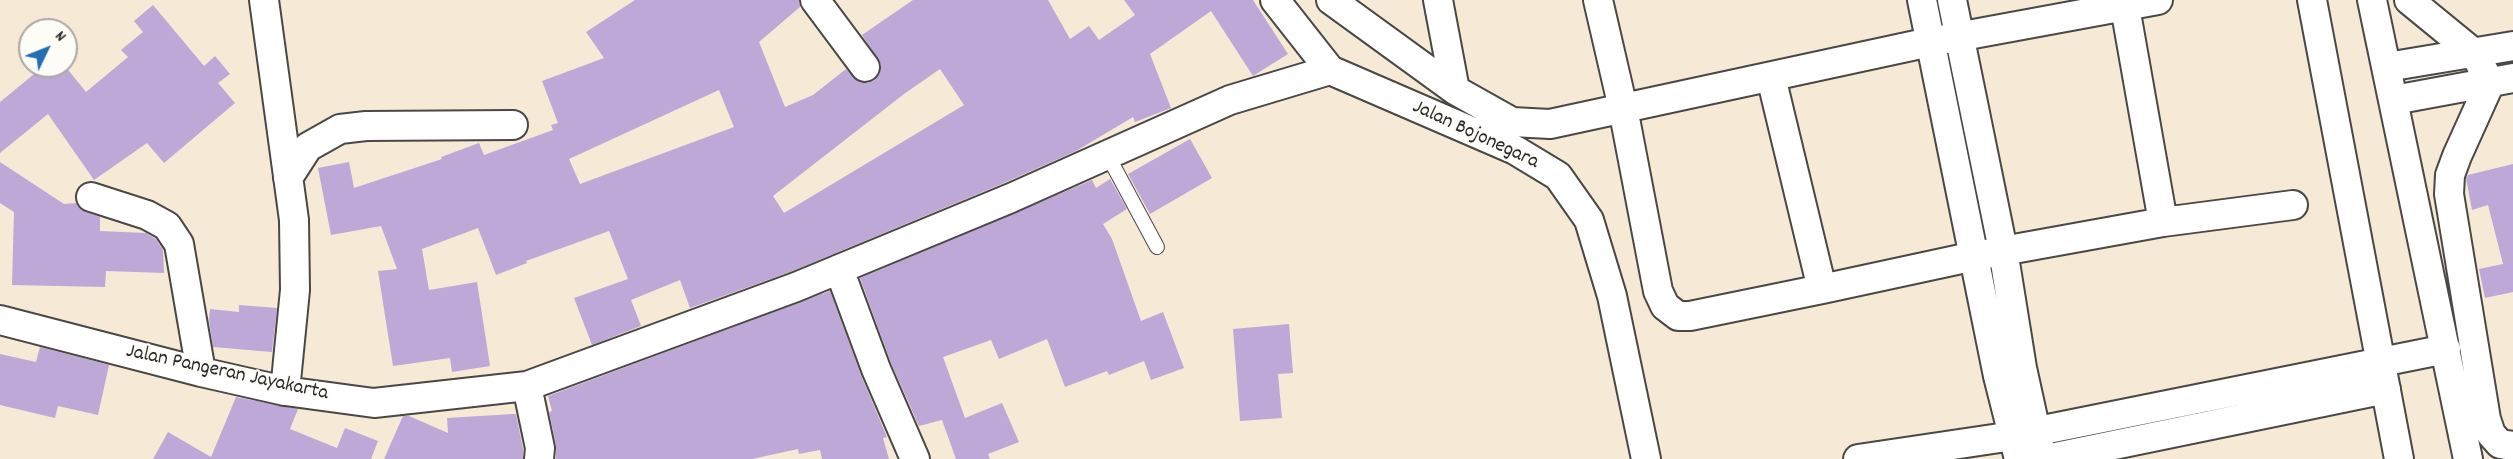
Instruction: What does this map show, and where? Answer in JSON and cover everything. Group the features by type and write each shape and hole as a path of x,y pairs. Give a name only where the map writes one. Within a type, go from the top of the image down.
{"street":[{"path":"264,0 294,220 296,290 285,391"},
{"path":"815,0 865,67"},
{"name":"Jalan Bojonegara","path":"1275,0 1330,70 1515,150 1558,176 1589,220 1612,296 1646,459"},
{"path":"1331,0 1455,90 1512,122 1550,124 1930,42 2158,0"},
{"path":"1438,0 1455,90"},
{"path":"1598,0 1623,108 1659,291 1665,306 1678,316 1690,316 2003,250 2163,222 2293,205"},
{"path":"1922,0 1998,376 2023,442 2044,459 2384,376 2446,349"},
{"path":"1952,0 2003,250 2022,368 2023,442"},
{"path":"2312,0 2399,459"},
{"path":"2372,0 2468,459"},
{"path":"2409,0 2475,54 2502,80"},
{"path":"2125,7 2163,222"},
{"path":"2387,68 2513,46"},
{"name":"Jalan Pangeran Jayakarta","path":"0,320 201,372 285,391 374,403 527,386 796,287 1011,198 1230,100 1330,70"},
{"path":"1771,77 1822,289"},
{"path":"2394,100 2502,80"},
{"path":"2502,80 2457,156 2450,175 2449,194 2486,419 2491,434 2500,444 2513,446"},
{"path":"288,178 308,147 340,129 366,126 513,125"},
{"path":"91,197 147,215 167,226 179,244 201,372"},
{"path":"839,269 876,369 915,459"},
{"path":"1858,459 2023,442 2384,376"},
{"path":"527,386 540,448 539,459"}],"lane":[{"path":"1107,154 1157,247"}],"building":[{"path":"635,0 799,0 800,7 759,42 785,107 813,95 846,69 859,82 868,83 875,80 880,73 881,64 862,35 913,0 1048,0 1070,39 1089,26 1099,40 1135,15 1124,0 1253,0 1288,54 1253,76 1211,11 1150,54 1171,108 1135,122 1133,117 1076,151 1004,183 790,272 690,308 680,280 631,300 641,326 592,345 574,298 628,279 609,231 526,261 527,263 496,275 478,228 422,249 429,290 477,282 490,366 452,372 450,358 393,366 378,271 397,269 381,226 331,235 318,168 349,162 354,188 442,159 441,157 479,143 484,155 553,130 551,125 558,123 542,81 604,58 586,32","holes":["940,69 964,105 784,213 773,196 904,94","719,90 734,127 580,184 569,159"]},
{"path":"153,5 204,66 215,56 230,74 218,83 235,103 164,163 147,143 94,180 48,114 0,153 0,102 29,78 75,78 86,92 128,57 121,50 143,32 134,21"},
{"path":"1190,139 1212,178 1150,214 1128,174"},
{"path":"0,162 64,204 76,203 85,212 100,217 100,231 146,233 156,239 163,250 164,273 106,271 105,287 12,285 14,212 0,203"},
{"path":"2513,164 2513,292 2485,298 2479,269 2503,264 2488,205 2472,210 2466,178 2468,175"},
{"path":"1110,179 1127,209 1103,224 1112,239 1141,321 1163,312 1184,368 1151,380 1144,361 1109,375 1107,371 1065,387 1047,339 999,359 991,340 943,357 965,418 1002,403 1019,442 988,454 990,459 956,459 942,420 919,426 891,363 860,278 1092,180 1096,188"},
{"path":"830,291 887,437 883,438 889,459 822,459 820,450 799,454 798,449 752,459 556,459 556,445 549,412 552,411 548,396"},
{"path":"239,305 277,308 272,352 213,347 209,320 210,309 239,312"},
{"path":"1289,324 1293,373 1278,374 1282,418 1240,421 1233,329"},
{"path":"40,347 109,365 98,415 58,406 55,418 0,405 0,354 36,362"},
{"path":"236,397 298,409 290,429 337,448 345,428 378,441 371,459 153,459 168,432 211,457"},
{"path":"516,414 523,459 384,459 403,416 409,416 448,433 447,418"}]}
